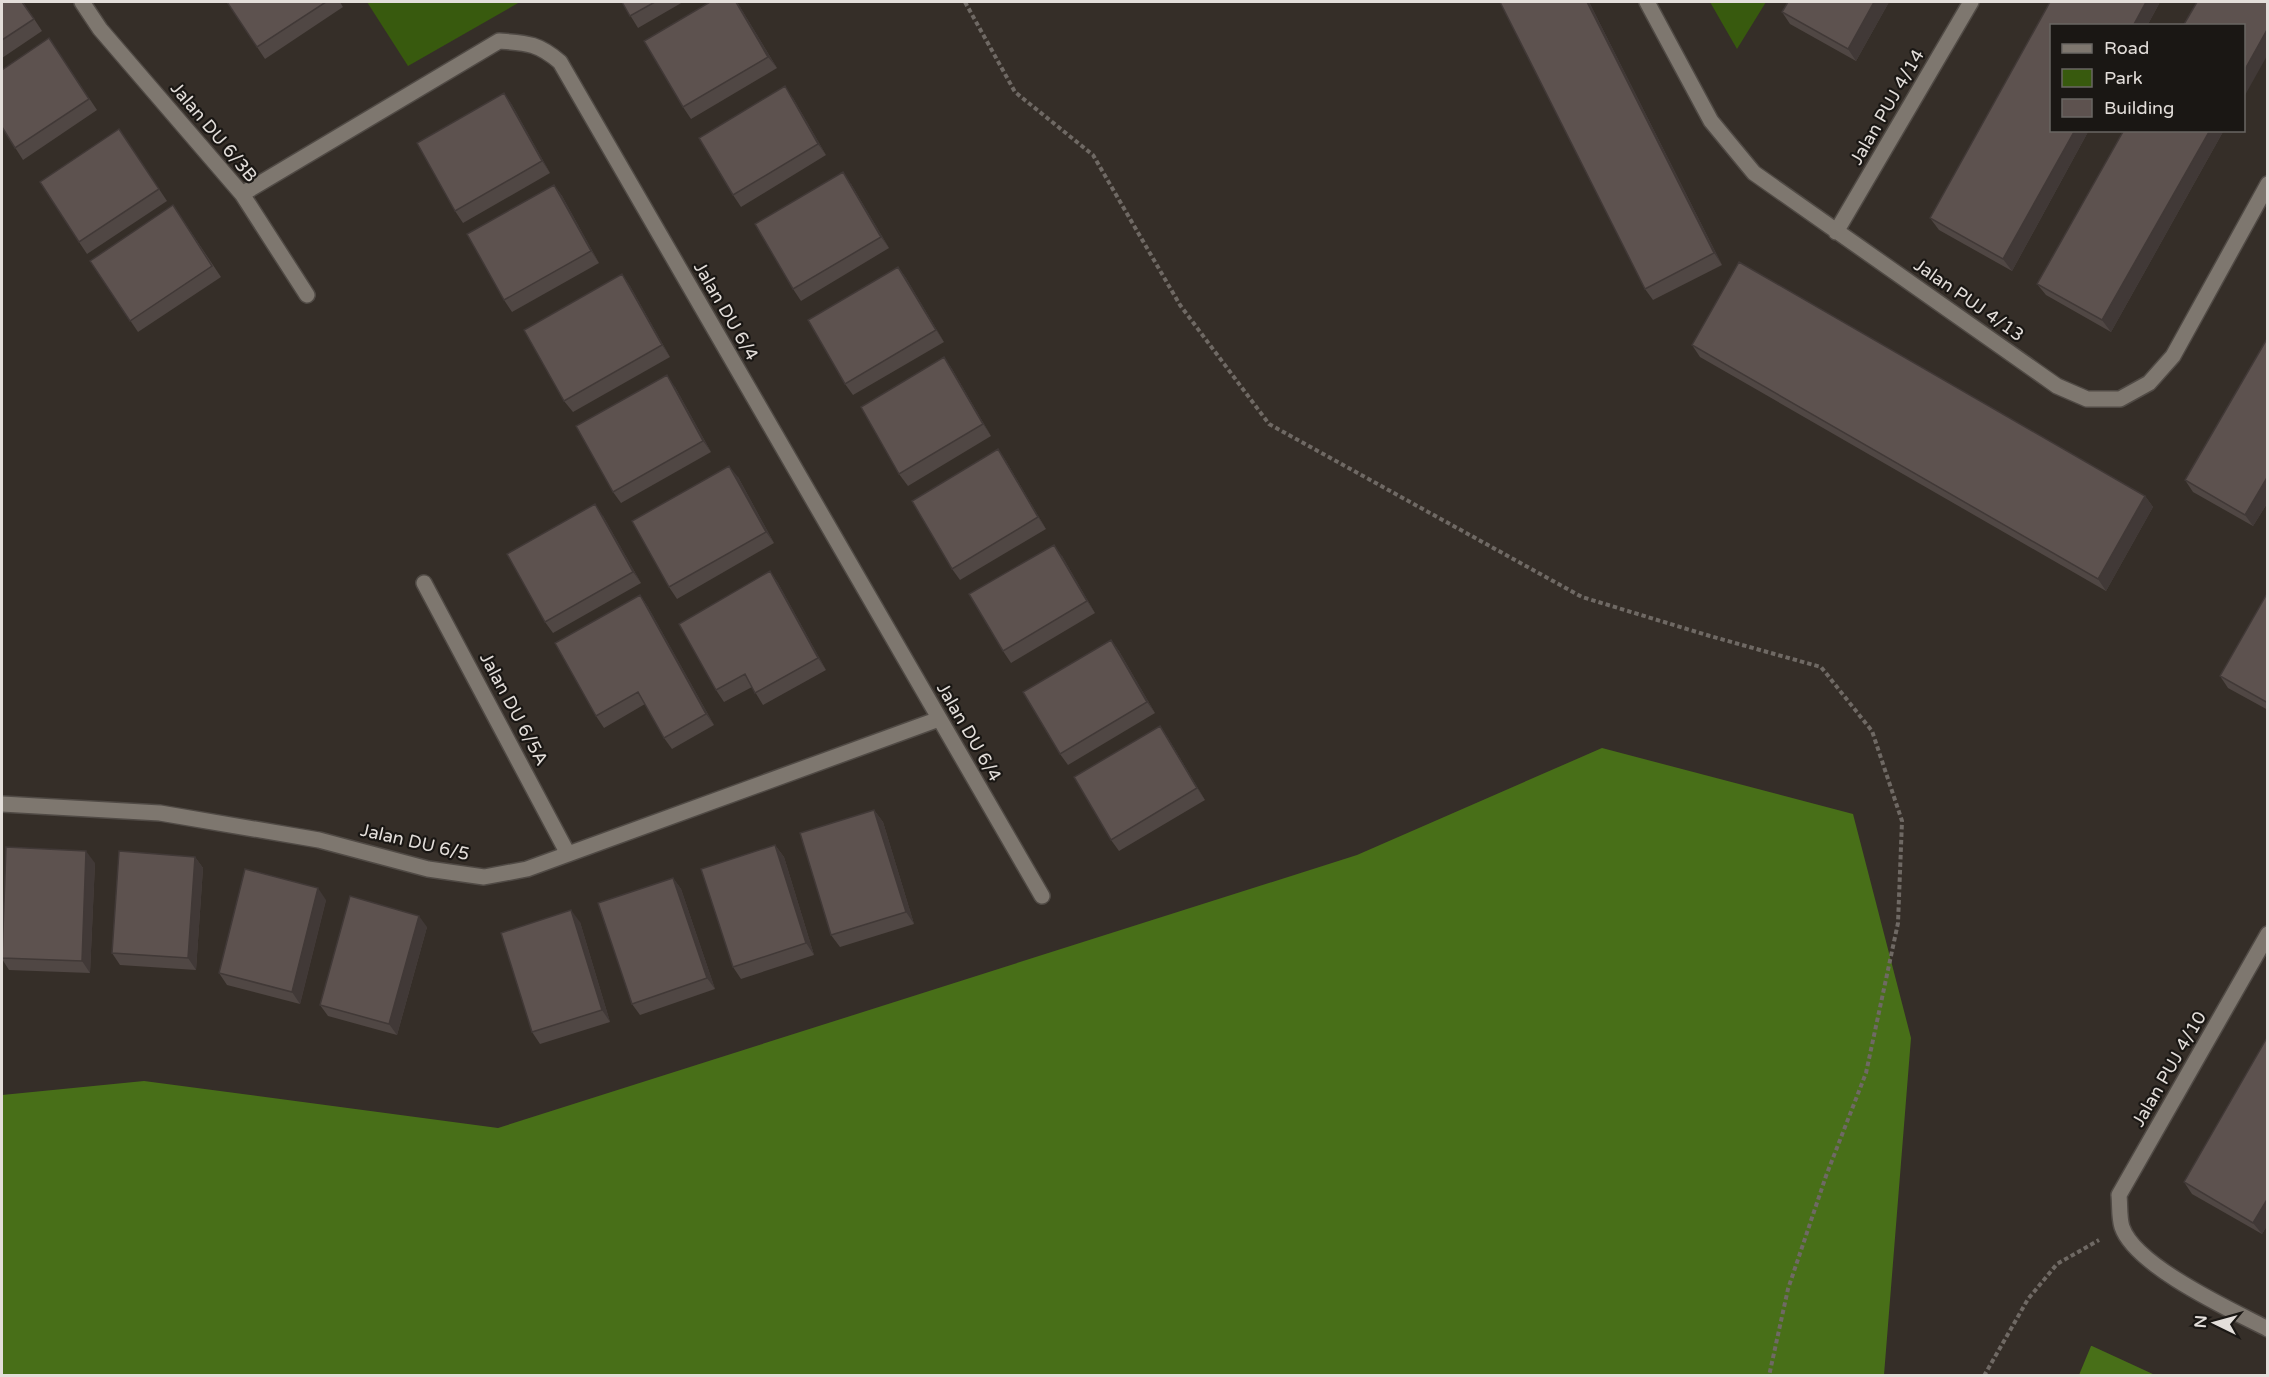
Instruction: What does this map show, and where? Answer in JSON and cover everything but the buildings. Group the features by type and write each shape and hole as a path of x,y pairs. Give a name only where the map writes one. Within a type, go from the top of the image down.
{"street":[{"name":"Jalan DU 6/3B","path":"82,2 100,29 242,194 307,295"},
{"name":"Jalan PUJ 4/13","path":"1647,2 1711,121 1754,172 2057,386 2087,399 2120,399 2149,383 2173,356 2268,184"},
{"name":"Jalan PUJ 4/14","path":"1836,231 1971,2"},
{"name":"Jalan DU 6/4","path":"242,194 499,41 523,43 544,49 560,62 1042,896"},
{"name":"Jalan DU 6/5A","path":"424,583 568,854"},
{"name":"Jalan DU 6/5","path":"2,804 160,813 319,840 428,868 484,877 527,869 939,719"},
{"name":"Jalan PUJ 4/10","path":"2122,1227 2120,1195 2268,934"},
{"path":"2122,1227 2136,1250 2181,1282 2268,1329"}],"path":[{"path":"965,2 1015,92 1093,155 1180,305 1269,424 1582,597 1821,667 1872,731 1902,821 1899,923 1866,1073 1826,1176 1788,1288 1770,1376"},
{"path":"1984,1376 2028,1299 2057,1264 2122,1227"}],"green space":[{"path":"367,2 520,2 408,66"},
{"path":"1710,2 1766,2 1737,49"},
{"path":"1602,748 1853,814 1911,1038 1884,1375 2,1375 2,1095 144,1081 498,1128 1357,855"},
{"path":"2092,1346 2155,1375 2079,1375"}]}
